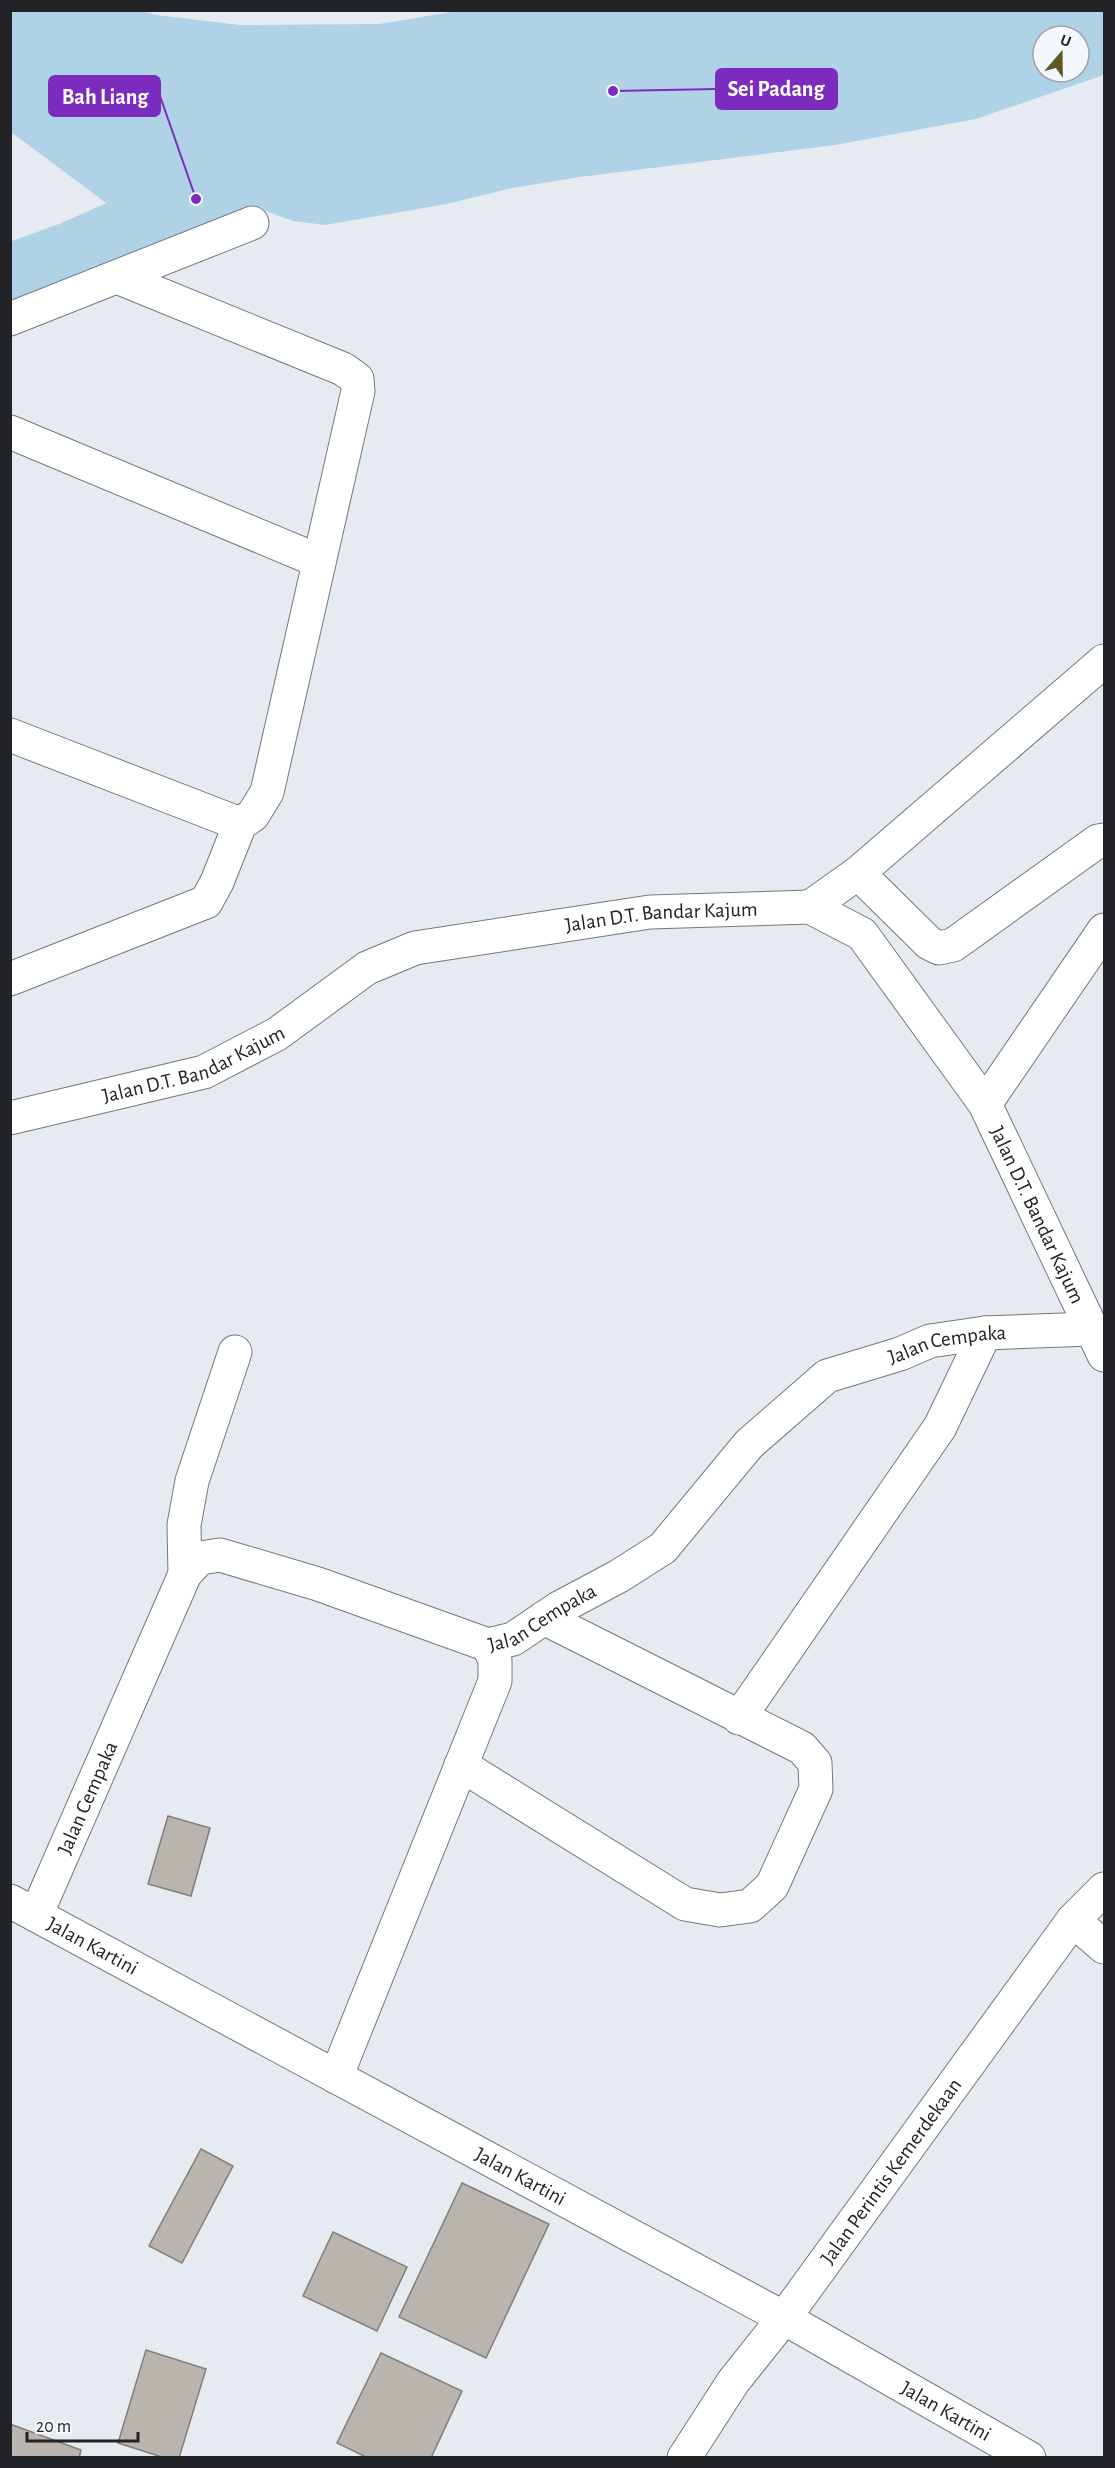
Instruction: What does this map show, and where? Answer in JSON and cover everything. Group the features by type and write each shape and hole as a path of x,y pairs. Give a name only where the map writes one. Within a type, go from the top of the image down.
{"street":[{"path":"10,319 252,223"},
{"path":"10,979 206,902 217,882 240,824 253,815 267,792 358,391 357,379 343,369 117,277"},
{"path":"10,432 319,561"},
{"path":"810,907 858,873 1104,661"},
{"path":"10,735 240,824"},
{"path":"858,873 928,944 939,948 953,945 1098,841 1104,840"},
{"name":"Jalan D.T. Bandar Kajum","path":"10,1118 204,1072 277,1034 368,968 415,948 650,912 810,907 862,934 985,1104 1097,1342"},
{"path":"985,1104 1104,930"},
{"path":"739,1718 940,1427 985,1333"},
{"name":"Jalan Cempaka","path":"23,1908 185,1574 200,1558 220,1555 318,1584 488,1645 513,1639 558,1608 619,1576 663,1548 749,1444 827,1376 900,1354 930,1341 985,1333 1097,1342"},
{"path":"185,1574 184,1525 192,1481 235,1352"},
{"path":"461,1764 685,1904 720,1910 750,1906 772,1886 816,1789 814,1763 802,1748 544,1618"},
{"path":"336,2077 495,1681 495,1660 488,1645"},
{"name":"Jalan Perintis Kemerdekaan","path":"684,2457 733,2382 784,2318 1073,1920 1104,1889"},
{"name":"Jalan Kartini","path":"23,1908 784,2318 1029,2457"},
{"path":"1073,1920 1104,1947"}],"water":[{"path":"464,10 1104,11 1104,75 1091,79 1091,24 1031,24 1031,84 1078,84 976,119 835,145 580,177 512,188 447,204 325,225 293,221 241,202 153,238 11,132 11,11 142,11 156,15 240,25 379,24"}],"building":[{"path":"168,1816 210,1828 191,1896 148,1884"},
{"path":"201,2149 233,2166 182,2263 149,2246"},
{"path":"462,2183 549,2224 486,2358 399,2317"},
{"path":"333,2232 407,2267 377,2331 303,2296"},
{"path":"146,2350 206,2369 179,2458 165,2458 118,2443"},
{"path":"381,2353 462,2391 431,2458 368,2458 337,2443"},
{"path":"10,2424 81,2450 79,2458 10,2458"}],"waterway":[{"path":"10,277 73,254 220,189"}],"place":[{"name":"Sei Padang","path":"613,91"},
{"name":"Bah Liang","path":"196,199"}]}
